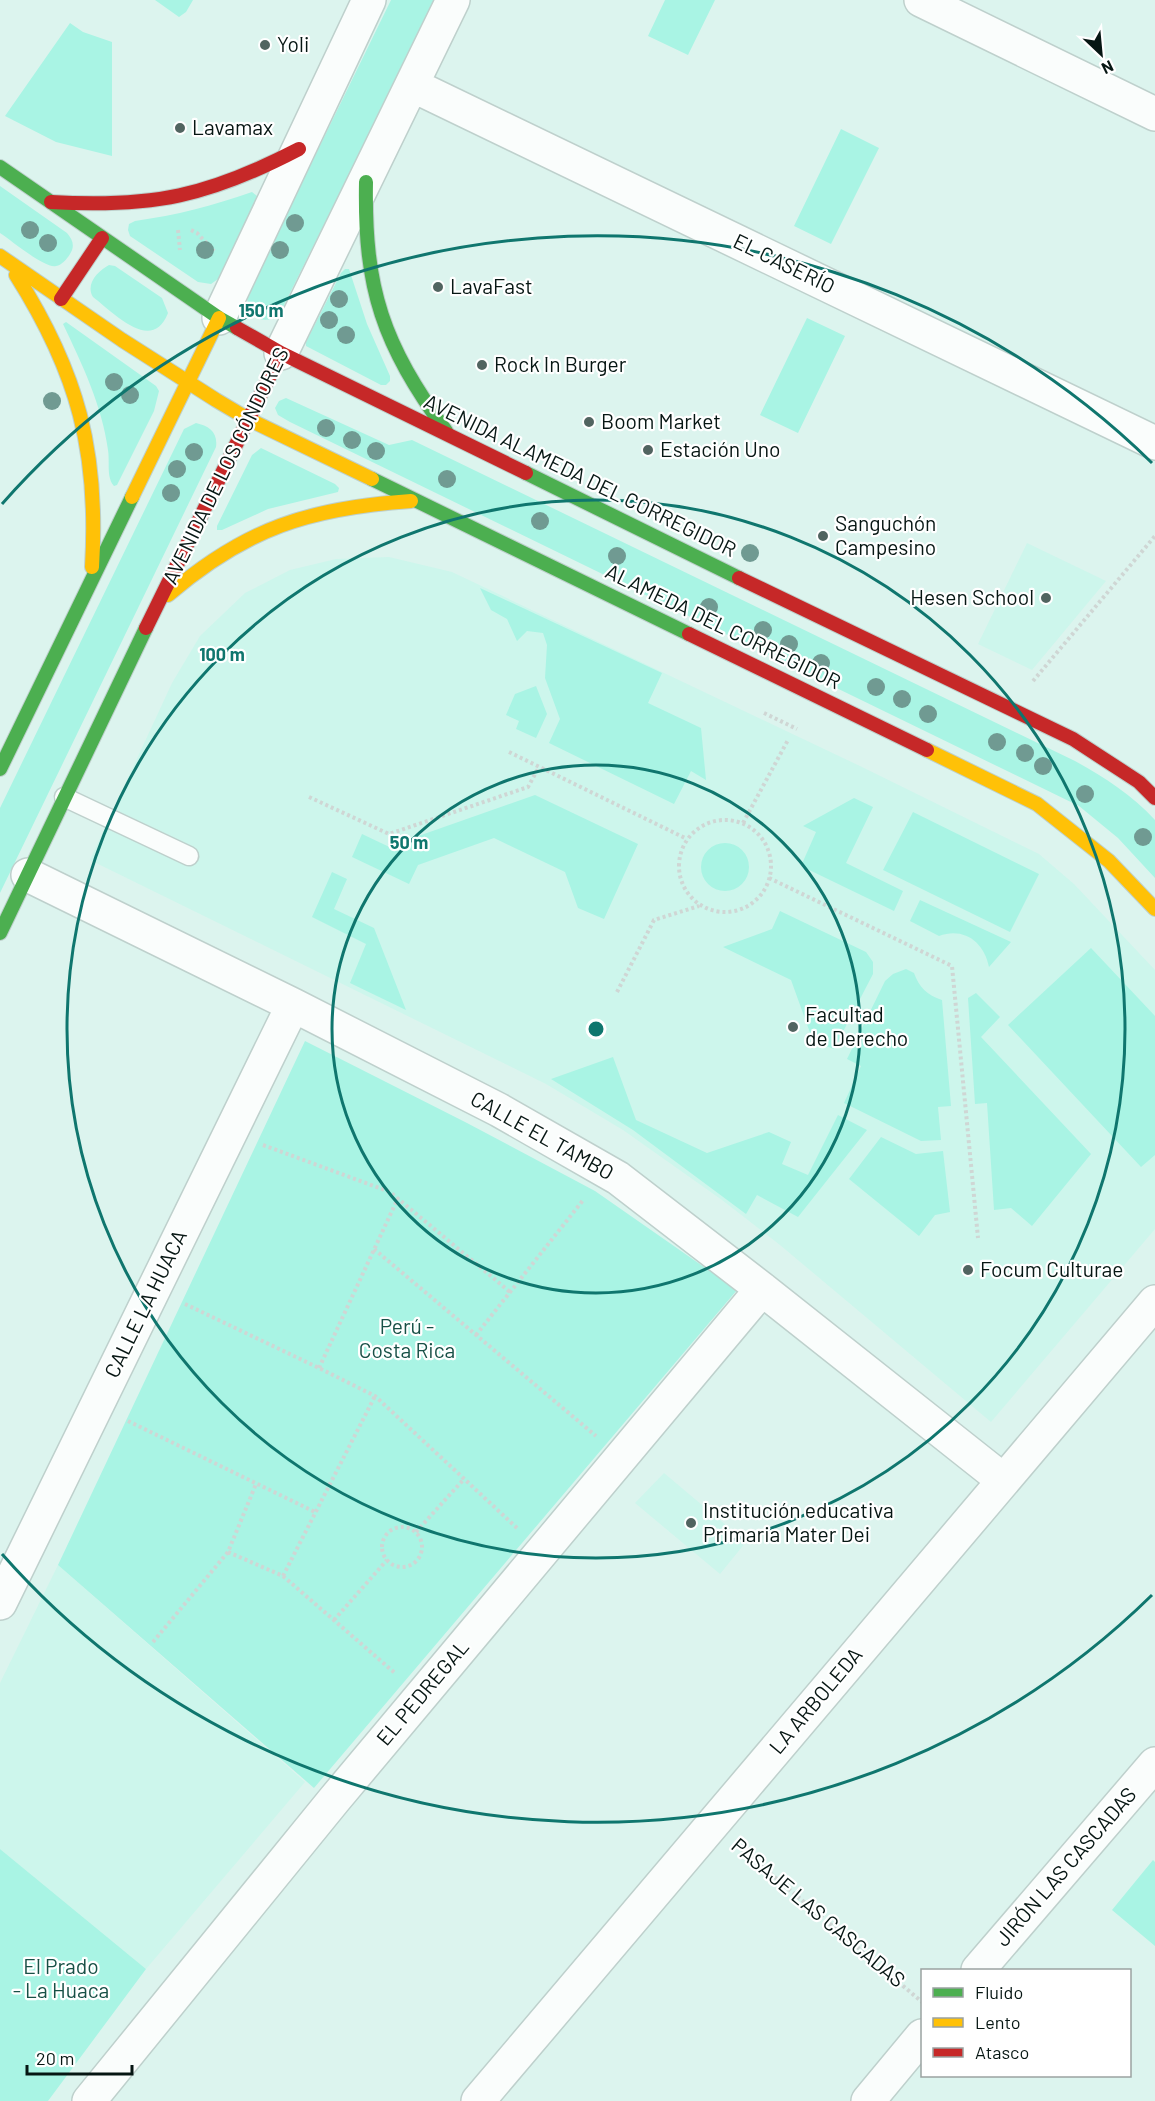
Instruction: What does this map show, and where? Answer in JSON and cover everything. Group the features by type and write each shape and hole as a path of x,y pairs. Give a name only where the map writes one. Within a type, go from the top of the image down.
{"main road":[{"path":"50,202 91,206 133,205 174,199 218,188 260,170 299,149"},
{"name":"AVENIDA ALAMEDA DEL CORREGIDOR","path":"0,167 219,318 281,353 1073,739 1139,782 1155,798"},
{"path":"366,182 364,220 367,259 381,316 403,369 424,403 449,435"},
{"path":"62,299 102,238"},
{"path":"3,259 187,383 248,419"},
{"path":"3,259 33,299 54,338 83,420 95,502 90,584"},
{"path":"0,768 219,318"},
{"name":"AVENIDA DE LOS CÓNDORES","path":"0,933 156,606 281,353"},
{"name":"ALAMEDA DEL CORREGIDOR","path":"248,419 1037,804 1109,861 1155,909"},
{"path":"156,606 208,562 267,529 299,517 336,508 375,502 412,501"}],"street":[{"path":"219,318 369,0"},
{"name":"AVENIDA DE LOS CÓNDORES","path":"281,353 453,0"},
{"path":"921,0 1155,114"},
{"name":"EL CASERÍO","path":"412,85 1155,443"},
{"name":"CALLE EL TAMBO","path":"28,875 293,1005 499,1110 618,1178 1003,1480"},
{"name":"CALLE LA HUACA","path":"0,1603 293,1005"},
{"name":"EL PEDREGAL","path":"89,2101 342,1791 762,1289"},
{"name":"LA ARBOLEDA","path":"478,2101 1155,1302"},
{"name":"JIRÓN LAS CASCADAS","path":"980,1969 1155,1764"},
{"path":"868,2101 921,2037"}],"lane":[{"path":"64,797 189,856"}],"path":[{"path":"177,222 180,251 185,256"},
{"path":"168,230 188,228 196,233 208,247 223,257"},
{"path":"1009,709 1155,536"},
{"path":"764,713 804,732"},
{"path":"743,824 788,740"},
{"path":"509,752 687,839"},
{"path":"309,797 389,834 528,787 539,767"},
{"path":"728,820 743,824 756,832 766,844 771,859 769,878 765,889 756,901 743,909 713,912 700,906 688,896 681,883 678,868 680,852 687,839 698,828 712,822 728,820"},
{"path":"769,878 952,966 978,1238"},
{"path":"617,992 654,920 700,906"},
{"path":"263,1145 390,1192 510,1292"},
{"path":"477,1335 590,1191"},
{"path":"319,1368 398,1198"},
{"path":"374,1250 603,1442"},
{"path":"185,1304 375,1396 524,1535"},
{"path":"283,1576 375,1396"},
{"path":"128,1422 315,1512"},
{"path":"416,1532 464,1479"},
{"path":"153,1642 228,1552 256,1484"},
{"path":"402,1527 420,1536 422,1554 417,1561 407,1567 396,1566 387,1560 381,1550 384,1538 391,1530 402,1527"},
{"path":"228,1552 283,1576 402,1679"},
{"path":"334,1620 387,1560"},
{"name":"PASAJE LAS CASCADAS","path":"713,1823 921,2001"}],"shaded area":[{"name":"Hesen School","path":"1027,543 1106,581 1032,670 978,644"},
{"name":"Facultad de Derecho","path":"389,557 452,572 1039,854 1074,884 1155,970 1155,1229 991,1422 780,1245 722,1200 623,1130 546,1084 90,860 172,683 200,636 245,593 290,570 336,559"},
{"name":"Institución educativa Primaria Mater Dei","path":"664,1473 746,1542 720,1574 635,1503"},
{"path":"58,1565 305,1782 146,1969 0,1849 0,1683"}],"green space":[{"path":"155,0 193,0 186,12 179,17"},
{"path":"391,0 436,0 280,313 271,319 263,320 248,309 247,295"},
{"path":"665,0 715,0 688,55 648,36"},
{"path":"70,23 83,32 112,42 112,156 56,142 5,116"},
{"path":"841,129 879,148 831,244 794,226"},
{"path":"0,186 67,233 73,246 69,256 62,263 51,266 44,263 0,233"},
{"path":"252,192 257,196 256,203 218,279 211,284 198,282 130,236 128,230 129,224 135,221 194,210"},
{"path":"109,265 115,266 162,298 168,313 161,325 152,330 132,326 93,297 91,287 94,278"},
{"path":"345,269 349,269 367,324 390,376 390,381 386,385 381,385 306,346 306,342"},
{"path":"807,318 845,336 798,433 760,415"},
{"path":"66,322 156,386 159,391 154,411 117,485 114,486 109,474 108,450 101,417 84,370 63,324"},
{"path":"286,398 389,445 412,440 1075,761 1117,787 1155,820 1155,878 1118,838 1079,806 290,422 278,415 275,408 279,401"},
{"path":"196,423 212,430 216,437 216,447 0,893 0,808 184,429"},
{"path":"261,448 335,484 339,488 338,492 268,509 222,530 217,530 252,455"},
{"path":"480,588 662,673 648,703 701,728 706,780 691,771 674,804 549,743 560,719 545,678 547,645 543,633 527,631 517,641 507,619 491,610"},
{"path":"536,686 547,714 536,738 516,729 519,721 506,715 515,694"},
{"path":"535,795 638,844 604,919 578,908 565,872 494,838 418,865 409,884 352,857 362,834 400,852 407,840"},
{"path":"854,798 873,807 846,863 903,891 894,911 801,866 816,832 803,826"},
{"path":"913,812 1039,874 1010,932 883,870"},
{"path":"720,843 730,843 742,850 749,862 749,872 742,884 730,891 720,891 705,880 701,872 701,862 712,847"},
{"path":"332,872 347,879 334,909 374,928 406,1010 350,983 366,944 312,917"},
{"path":"920,900 1011,942 989,967 983,950 972,939 957,934 939,936 910,921"},
{"path":"780,911 866,952 873,962 873,974 834,1049 813,1041 791,980 723,947 772,929"},
{"path":"1091,948 1155,1016 1155,1155 1141,1167 1008,1025"},
{"path":"906,969 914,973 924,990 942,1000 951,1106 938,1107 941,1140 921,1141 844,1103 861,1066 847,1059 885,981 893,974"},
{"path":"976,993 1000,1017 981,1037 1091,1154 1032,1226 1011,1208 994,1210 987,1103 975,1104 968,998"},
{"name":"Perú - Costa Rica","path":"305,1041 595,1191 737,1290 314,1788 58,1565"},
{"path":"613,1057 636,1120 707,1153 769,1132 791,1142 782,1164 808,1175 838,1115 867,1130 798,1217 757,1195 746,1214 633,1130 551,1079"},
{"path":"881,1137 916,1154 943,1151 950,1212 935,1215 919,1236 849,1179"},
{"name":"El Prado - La Huaca","path":"0,1849 146,1969 48,2101 0,2101"},
{"path":"1153,1860 1155,1862 1155,1946 1112,1910"}],"traffic: fast":[{"path":"0,167 219,318 237,328"},
{"path":"366,182 369,254 382,314 392,342 407,371 446,431"},
{"path":"526,473 739,578"},
{"path":"372,479 689,634"},
{"path":"0,769 132,497"},
{"path":"0,933 146,628"}],"traffic: slow":[{"path":"0,256 122,340 216,400 248,419 372,479"},
{"path":"16,275 55,346 80,415 92,487 92,567"},
{"path":"132,497 219,318"},
{"path":"168,595 225,553 281,526 341,509 411,501"},
{"path":"927,750 1037,804 1109,861 1155,909"}],"traffic: jam":[{"path":"51,202 120,203 180,195 237,178 299,149"},
{"path":"61,299 102,238"},
{"path":"237,328 281,353 526,473"},
{"path":"146,628 281,353"},
{"path":"739,578 1073,739 1139,782 1155,798"},
{"path":"689,634 927,750"}],"place":[{"name":"Yoli","path":"265,45"},
{"name":"Lavamax","path":"180,128"},
{"name":"LavaFast","path":"438,287"},
{"name":"Rock In Burger","path":"482,365"},
{"name":"Boom Market","path":"589,422"},
{"name":"Estación Uno","path":"648,450"},
{"name":"Sanguchón Campesino","path":"823,536"},
{"name":"Hesen School","path":"1046,598"},
{"name":"Facultad de Derecho","path":"793,1027"},
{"name":"Focum Culturae","path":"968,1270"},
{"name":"Institución educativa Primaria Mater Dei","path":"691,1523"}]}
